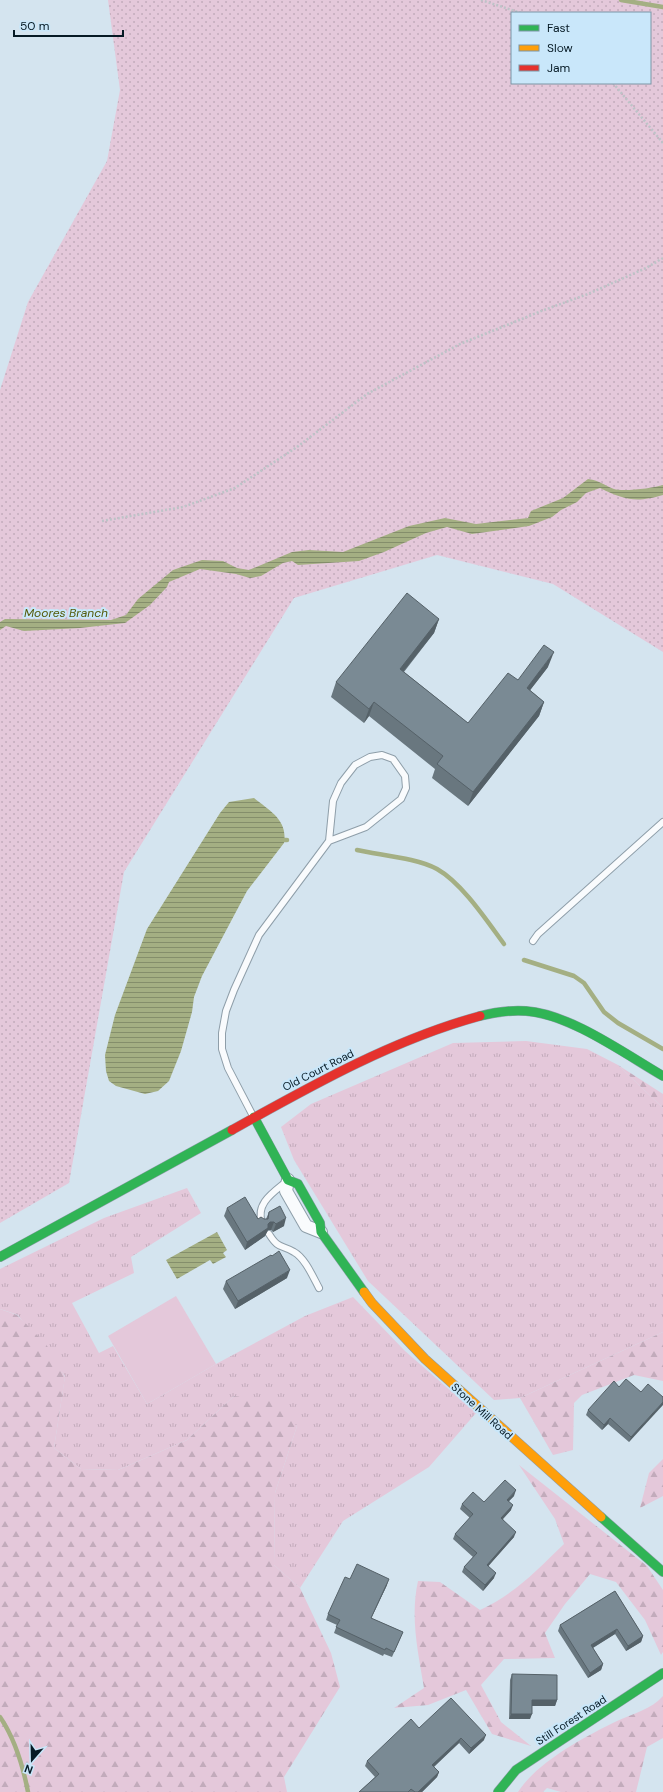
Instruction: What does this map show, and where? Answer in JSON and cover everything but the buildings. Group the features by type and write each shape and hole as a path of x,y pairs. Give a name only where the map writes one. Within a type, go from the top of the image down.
{"street":[{"name":"Old Court Road","path":"0,1258 254,1117 324,1080 402,1043 455,1024 490,1014 511,1011 539,1013 567,1023 663,1076"},
{"name":"Stone Mill Road","path":"254,1117 288,1180 286,1191 306,1226 321,1232 372,1303 425,1359 663,1572"},
{"name":"Still Forest Road","path":"498,1792 516,1770 663,1673"}],"lane":[{"path":"254,1117 228,1068 222,1049 222,1033 226,1011 243,967 259,935 329,841 333,801 341,783 355,765 370,757 382,755 393,758 405,776 406,788 401,799 366,827 329,841"},
{"path":"533,941 538,934 663,822"},
{"path":"262,1223 260,1213 264,1203 288,1180"},
{"path":"269,1234 277,1245 294,1252 302,1259 319,1288"}],"path":[{"path":"481,0 518,12"},
{"path":"614,84 663,143"},
{"path":"102,521 183,507 235,488 297,447 367,394 460,344 588,294 646,268 663,258"}],"green space":[{"path":"108,0 663,0 663,652 553,584 437,555 294,598 124,872 69,1183 0,1223 0,390 28,302 107,161 120,90"},
{"path":"526,1041 587,1049 618,1065 663,1108 663,1332 520,1398 494,1400 368,1281 294,1160 281,1127 311,1104 453,1043"},
{"path":"618,1065 663,1094 663,1108"},
{"path":"187,1188 201,1213 131,1257 134,1273 72,1303 99,1353 113,1346 147,1404 216,1364 305,1316 353,1297 405,1351 476,1413 429,1467 343,1521 300,1588 274,1565 275,1493 297,1426 234,1396 187,1440 118,1470 81,1469 54,1448 65,1376 18,1315 0,1309 0,1269 104,1218"},
{"path":"176,1296 216,1364 147,1404 108,1336"},
{"path":"0,1309 17,1315 46,1344 65,1377 54,1448 81,1469 118,1470 187,1440 234,1396 271,1401 297,1426 275,1493 274,1565 300,1588 331,1653 340,1687 284,1777 287,1792 0,1792"},
{"path":"663,1332 663,1381 634,1375 582,1395 574,1403 573,1450 553,1455 520,1398"},
{"path":"663,1459 663,1496 640,1508 649,1473"},
{"path":"519,1465 647,1566 663,1590 663,1652 661,1655 645,1620 616,1582 590,1574 565,1604 545,1633 555,1658 504,1659 481,1685 501,1722 531,1746 492,1734 466,1690 428,1705 394,1708 424,1688 417,1648 415,1621 418,1581 440,1582 480,1610 515,1589 564,1544 555,1519"},
{"path":"663,1696 663,1738 647,1747 636,1792 561,1792 547,1788 543,1792 518,1792 537,1770 563,1751 605,1727 648,1708"}],"shaded area":[{"path":"588,479 618,490 638,489 663,485 663,495 645,499 631,499 624,498 600,488 586,493 577,502 561,510 552,517 529,526 472,534 447,527 426,533 384,552 359,561 298,565 292,561 283,563 261,576 250,578 236,574 200,569 169,582 167,587 150,605 125,623 80,628 24,631 6,626 0,630 0,622 5,619 111,620 126,615 138,599 173,570 202,560 223,561 237,568 249,570 292,552 309,550 343,552 409,526 445,518 476,524 528,518 531,511 563,498"},
{"path":"254,798 272,812 280,822 285,835 284,843 247,891 202,976 194,997 192,1012 181,1051 169,1081 158,1091 145,1094 116,1086 109,1081 106,1071 105,1055 115,1015 147,929 220,813 229,802"},
{"path":"217,1232 227,1250 223,1253 226,1257 213,1264 210,1260 177,1279 166,1260"}],"waterway":[{"path":"621,0 663,7"},
{"path":"357,850 409,859 437,869 456,883 465,893 504,944"},
{"path":"524,960 574,976 584,983 604,1012 618,1023 663,1049"},
{"path":"0,1717 10,1734 18,1753 28,1792"}],"traffic: fast":[{"path":"480,1016 491,1013 526,1011 561,1019 597,1036 663,1076"},
{"path":"254,1117 288,1180 298,1184 320,1223 321,1232 364,1292"},
{"path":"0,1257 232,1130"},
{"path":"601,1517 663,1572"},
{"path":"498,1792 516,1770 663,1673"}],"traffic: slow":[{"path":"364,1292 372,1303 425,1359 601,1517"}],"traffic: jam":[{"path":"232,1130 322,1081 384,1051 447,1026 480,1016"}],"water label":[{"name":"Moores Branch","path":"66,613"}]}
